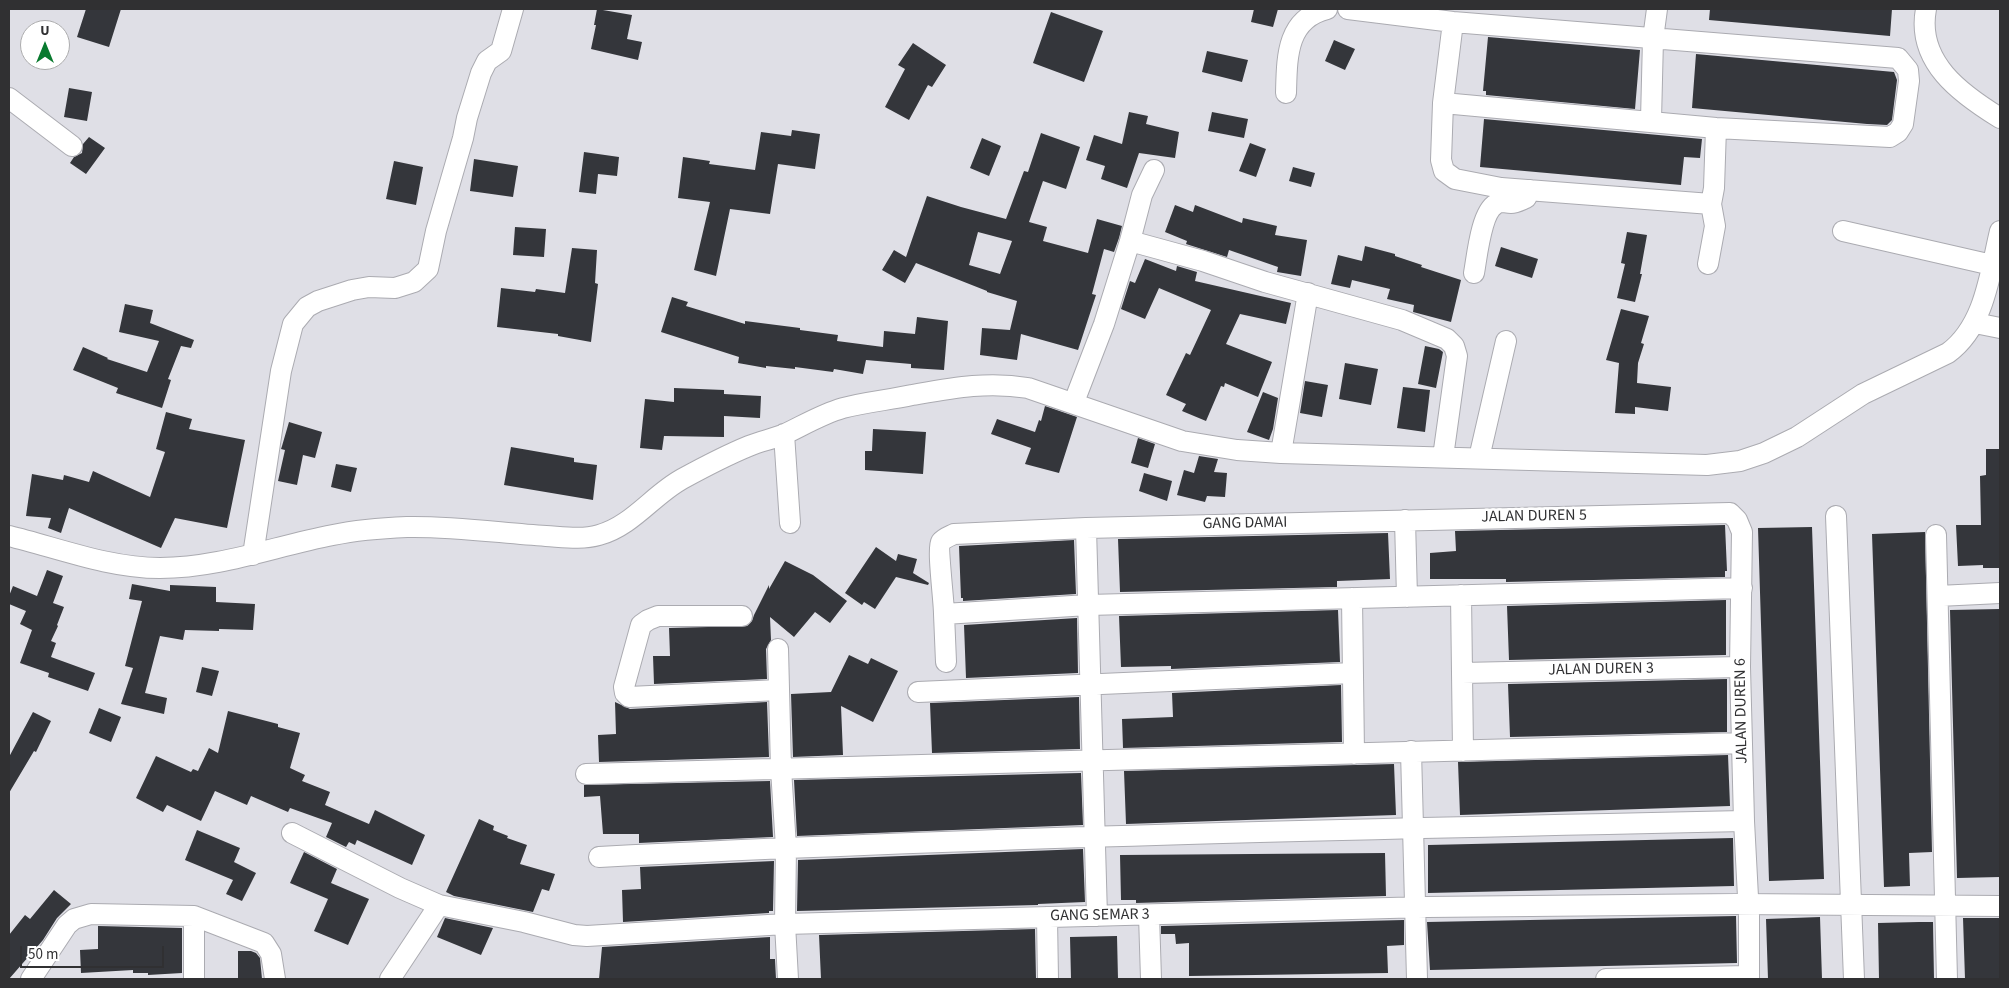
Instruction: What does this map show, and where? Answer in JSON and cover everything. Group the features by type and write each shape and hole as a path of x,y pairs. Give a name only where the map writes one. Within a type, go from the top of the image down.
{"street":[{"path":"253,555 280,371 293,324 308,307 318,301 369,287 395,288 414,282 428,269 436,231 480,72 488,60 502,51 513,9"},
{"path":"1286,94 1286,68 1292,37 1300,23 1314,12 1327,9"},
{"path":"1348,9 1453,22 1898,58 1908,70 1909,81 1903,124 1898,132 1890,137 1716,128 1651,120 1444,103"},
{"path":"1651,120 1653,39 1657,9"},
{"path":"1926,9 1925,36 1930,51 1947,78 1966,96 2000,118"},
{"path":"1453,22 1444,103 1441,160 1444,171 1455,179 1502,188 1711,204"},
{"path":"9,98 48,130 72,146"},
{"path":"1708,264 1715,226 1711,204 1714,188 1716,128"},
{"path":"1074,402 1104,324 1130,241 1142,194 1154,170"},
{"path":"1474,273 1483,224 1489,211 1494,204 1502,201 1510,203 1526,198 1530,190"},
{"path":"1843,231 1992,265"},
{"path":"9,536 88,557 146,568 199,566 333,535 363,530 409,527 558,537 597,536 625,524 658,495 682,479 751,445 784,434 808,421 846,407 967,385 1009,385 1028,388 1074,402 1182,441 1238,450 1281,453 1707,465 1740,461 1764,453 1797,437 1863,394 1948,353 1962,341 1975,323 2000,231"},
{"path":"1130,241 1203,261 1265,282 1402,320 1447,339 1454,346 1457,356 1443,457"},
{"path":"1281,453 1308,293"},
{"path":"1975,323 2000,328"},
{"path":"1479,458 1506,341"},
{"path":"784,434 790,523"},
{"name":"JALAN DUREN 5","path":"1405,520 1730,513 1737,520"},
{"path":"1836,516 1853,906 1854,979"},
{"path":"1405,520 1407,597"},
{"name":"GANG DAMAI","path":"946,662 944,596 938,548 942,540 954,534 1086,528 1405,520"},
{"name":"JALAN DUREN 6","path":"1737,520 1742,532 1740,667 1748,904 1748,977"},
{"path":"1086,528 1097,916"},
{"path":"1936,535 1947,979"},
{"path":"944,614 1088,604 1742,588"},
{"path":"1938,596 2000,593"},
{"path":"1461,595 1464,751"},
{"path":"1352,598 1354,754"},
{"path":"742,616 658,616 648,620 641,625 624,687 625,693 629,697 779,690"},
{"path":"778,649 781,769 786,847 785,924 788,979"},
{"name":"JALAN DUREN 3","path":"1462,673 1740,667"},
{"path":"918,692 1353,673"},
{"path":"586,774 1742,743"},
{"path":"1412,751 1417,979"},
{"path":"599,857 786,847 1095,837 1744,821"},
{"name":"GANG SEMAR 3","path":"292,833 400,888 439,905 524,922 574,935 587,936 785,924 1416,908 1748,904 2000,906"},
{"path":"390,979 439,905"},
{"path":"31,979 67,925 74,918 91,914 194,916 264,943 271,954 275,979"},
{"path":"1149,915 1151,979"},
{"path":"194,916 194,979"},
{"path":"1047,917 1048,979"},
{"path":"1606,979 1748,977"}],"building":[{"path":"86,9 121,9 109,47 77,37"},
{"path":"597,9 632,15 627,39 642,42 638,60 591,49"},
{"path":"1254,9 1278,9 1273,27 1251,22"},
{"path":"1710,9 1892,9 1890,36 1709,20"},
{"path":"1051,12 1103,31 1084,82 1033,63"},
{"path":"1488,37 1640,50 1635,109 1486,95 1486,91 1483,91"},
{"path":"1334,40 1355,49 1345,70 1325,61"},
{"path":"913,43 946,65 932,87 928,85 909,120 885,107 905,69 898,65"},
{"path":"1207,51 1248,60 1242,82 1202,72"},
{"path":"1696,54 1894,72 1897,80 1892,120 1887,125 1867,124 1692,108"},
{"path":"69,88 92,92 87,121 64,117"},
{"path":"1129,112 1148,116 1146,124 1179,132 1175,158 1139,153 1127,188 1101,179 1105,166 1086,160 1094,135 1122,144"},
{"path":"1212,112 1248,119 1244,138 1208,131"},
{"path":"1484,119 1702,139 1700,158 1684,157 1681,185 1480,167"},
{"path":"792,130 820,134 815,169 778,164 770,214 730,209 716,276 694,270 710,202 678,198 683,157 710,161 709,164 755,170 761,132 791,136"},
{"path":"1041,133 1080,147 1066,189 1043,181 1029,222 1047,227 1043,241 1088,253 1097,219 1122,226 1119,238 1114,252 1104,249 1092,294 1096,295 1078,350 1021,334 1017,360 980,355 982,328 1010,330 1017,301 987,292 916,263 905,283 882,270 894,250 906,257 927,196 1006,219 1024,171 1028,172","holes":["978,232 1012,241 1000,274 969,265"]},
{"path":"89,137 105,148 86,174 70,163 74,157 82,153 83,144"},
{"path":"982,138 1001,146 989,176 970,168"},
{"path":"1250,143 1266,149 1256,177 1239,171"},
{"path":"584,152 619,157 617,176 598,174 596,194 579,192"},
{"path":"474,159 518,166 513,197 470,191"},
{"path":"394,161 423,167 416,205 386,199"},
{"path":"1293,167 1315,173 1311,187 1289,181"},
{"path":"1175,205 1193,212 1195,205 1242,223 1243,218 1277,226 1275,235 1307,240 1301,276 1277,272 1278,267 1229,250 1227,257 1186,244 1187,241 1165,232"},
{"path":"515,227 546,229 544,257 513,255"},
{"path":"1627,232 1647,235 1640,274 1642,274 1635,302 1617,298 1625,264 1621,263"},
{"path":"1365,246 1395,254 1395,256 1422,265 1421,267 1461,280 1451,322 1413,312 1414,305 1387,299 1390,289 1352,280 1350,288 1331,284 1338,255 1362,261"},
{"path":"1501,247 1538,259 1532,278 1495,266"},
{"path":"572,248 597,250 595,283 598,284 591,342 558,336 558,334 497,327 501,288 535,292 536,289 565,293"},
{"path":"1145,259 1176,271 1177,266 1197,272 1195,281 1291,303 1286,324 1240,314 1226,344 1272,362 1258,397 1225,383 1224,387 1221,386 1206,421 1182,411 1186,404 1166,395 1186,353 1190,355 1211,310 1159,288 1145,319 1121,309 1130,281 1135,283"},
{"path":"672,297 688,302 686,306 745,324 745,321 800,328 800,330 838,335 837,341 883,347 884,331 915,334 917,317 948,321 944,370 911,368 911,364 866,360 863,374 834,369 833,372 795,367 795,369 766,366 766,368 738,363 739,357 661,332"},
{"path":"125,304 153,310 150,323 194,340 191,348 181,346 168,379 171,380 162,408 116,393 118,388 73,370 83,347 107,359 147,372 159,341 119,332"},
{"path":"1621,309 1649,316 1641,343 1644,344 1638,363 1637,383 1671,387 1668,411 1635,407 1635,414 1615,413 1619,363 1606,360"},
{"path":"1425,346 1439,349 1443,352 1436,388 1418,384"},
{"path":"1345,363 1378,369 1371,405 1339,399"},
{"path":"1305,381 1328,385 1322,417 1300,413"},
{"path":"1403,387 1430,390 1425,432 1397,428"},
{"path":"674,388 724,390 724,394 761,396 760,418 724,416 724,437 664,436 662,450 640,448 645,399 674,402"},
{"path":"1263,392 1278,398 1273,429 1269,440 1247,432"},
{"path":"1045,406 1077,417 1059,473 1025,464 1031,448 991,434 997,419 1035,432 1039,420 1041,421"},
{"path":"166,412 192,419 189,429 245,440 227,528 175,518 161,548 69,508 61,533 48,528 51,518 26,516 32,474 63,480 64,475 89,482 93,471 150,497 165,452 156,449"},
{"path":"289,422 322,432 315,458 303,455 297,485 278,481 285,450 281,449"},
{"path":"873,429 926,432 923,474 865,470 865,451 872,451"},
{"path":"1138,438 1155,444 1148,468 1131,463"},
{"path":"511,447 574,458 574,462 597,465 593,500 504,485"},
{"path":"1986,449 2000,449 2000,568 1983,568 1983,565 1958,566 1956,525 1981,525 1980,476 1986,475"},
{"path":"1199,456 1218,459 1214,472 1227,473 1225,497 1207,496 1205,502 1177,495 1184,470 1194,473"},
{"path":"336,464 357,468 351,492 331,487"},
{"path":"1144,473 1172,481 1167,501 1139,491"},
{"path":"1725,525 1727,571 1725,571 1725,577 1506,582 1506,579 1430,579 1430,553 1456,551 1455,531"},
{"path":"1812,527 1824,879 1769,881 1758,528"},
{"path":"1925,532 1932,852 1909,853 1910,886 1884,887 1872,534"},
{"path":"1388,533 1390,579 1337,581 1337,587 1120,592 1118,539"},
{"path":"1074,540 1076,594 963,601 963,598 961,598 959,546"},
{"path":"876,547 896,561 898,554 917,559 913,573 929,583 928,585 896,577 875,609 864,602 862,605 845,593"},
{"path":"785,561 813,575 847,601 830,623 815,612 794,637 770,617 771,640 766,649 767,679 654,684 653,656 670,656 669,628 747,626 752,621 769,585 769,589"},
{"path":"47,570 63,576 53,603 64,607 51,641 56,643 51,657 95,673 88,691 48,677 49,673 20,663 32,630 20,624 26,611 9,604 9,596 13,586 37,596"},
{"path":"132,584 170,591 170,585 216,587 216,602 255,604 253,630 185,630 183,640 160,636 145,693 167,698 164,714 121,704 133,668 125,666 142,601 129,599"},
{"path":"1726,600 1726,655 1509,660 1507,606"},
{"path":"2000,609 2000,877 1957,878 1950,610"},
{"path":"1338,610 1340,662 1171,669 1171,666 1121,667 1119,616"},
{"path":"1077,618 1078,673 966,678 964,625"},
{"path":"849,655 868,664 871,658 898,671 873,722 841,706 843,755 793,757 791,694 831,692"},
{"path":"202,667 219,671 212,696 196,692"},
{"path":"1727,679 1727,732 1510,737 1508,684"},
{"path":"1341,685 1342,742 1123,748 1122,719 1173,717 1172,693"},
{"path":"1079,697 1080,749 932,753 930,703"},
{"path":"615,702 630,709 767,702 769,757 599,762 598,735 616,734"},
{"path":"99,708 121,717 111,742 89,733"},
{"path":"228,711 278,724 278,727 300,733 290,768 305,775 302,781 330,792 325,805 369,824 375,810 425,835 412,865 357,840 355,845 349,842 346,847 326,837 332,823 290,808 288,812 251,796 247,805 215,791 201,821 167,805 163,812 136,798 156,756 191,772 193,769 198,771 209,748 218,753"},
{"path":"33,712 51,721 36,752 34,751 9,793 9,757"},
{"path":"1728,755 1730,806 1460,815 1458,762"},
{"path":"1394,764 1396,815 1126,824 1124,771"},
{"path":"1081,773 1083,825 797,836 794,780"},
{"path":"770,781 773,837 639,843 639,834 603,834 600,796 584,797 584,785"},
{"path":"479,819 494,826 493,830 508,836 507,838 527,845 520,864 555,874 549,891 542,889 533,912 454,896 446,892"},
{"path":"197,830 240,848 234,862 256,873 242,901 226,894 233,880 185,860"},
{"path":"1733,838 1734,886 1428,893 1428,845"},
{"path":"1083,849 1085,902 1038,905 797,911 798,860"},
{"path":"304,852 337,869 331,883 369,899 348,945 314,931 328,899 290,883"},
{"path":"1385,853 1386,896 1136,903 1136,900 1121,900 1120,855"},
{"path":"774,861 773,911 769,911 769,913 623,922 622,890 641,889 640,867"},
{"path":"54,890 71,904 57,918 43,940 9,979 9,935 25,915 30,919"},
{"path":"1736,916 1737,963 1430,970 1427,922"},
{"path":"1820,917 1822,979 1768,979 1766,919"},
{"path":"445,918 493,928 481,955 437,937"},
{"path":"1963,918 2000,918 2000,979 1965,979"},
{"path":"1404,920 1404,945 1387,946 1388,973 1189,976 1189,943 1176,944 1175,934 1161,934 1161,926"},
{"path":"1933,922 1934,979 1879,979 1878,923"},
{"path":"98,926 182,928 182,973 148,975 148,973 133,973 133,970 81,973 80,950 98,949"},
{"path":"1035,929 1036,979 821,979 819,935"},
{"path":"1117,936 1118,979 1071,979 1070,937"},
{"path":"770,937 770,959 775,959 776,979 599,979 602,947"},
{"path":"238,951 256,953 260,958 262,979 238,979"}]}
